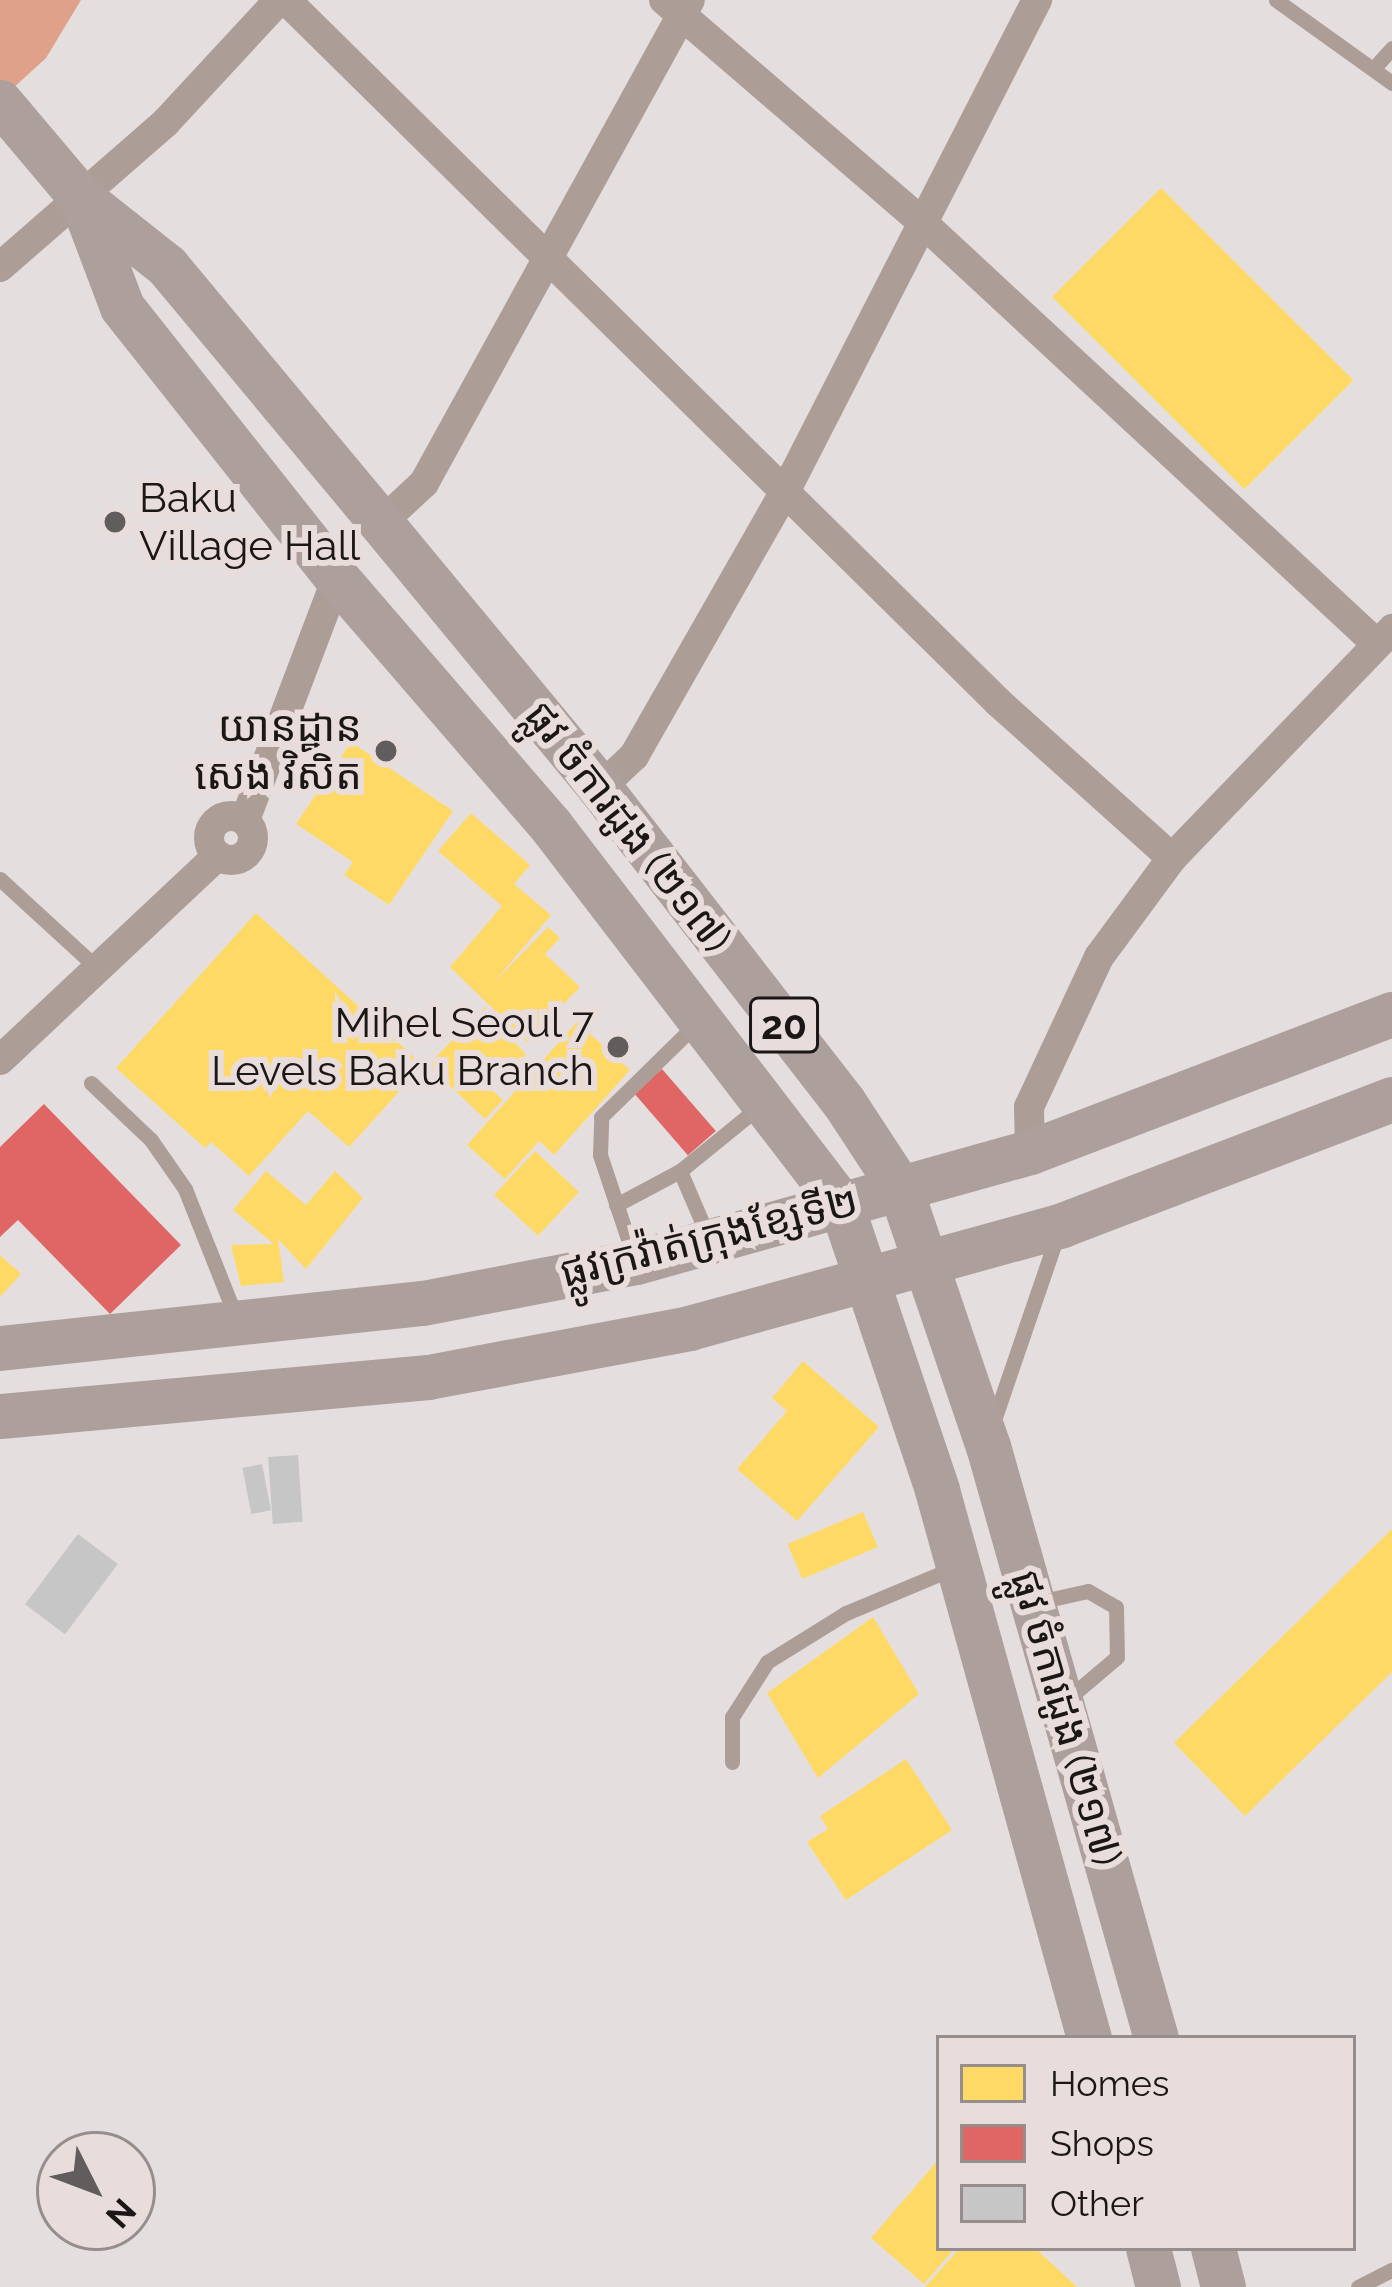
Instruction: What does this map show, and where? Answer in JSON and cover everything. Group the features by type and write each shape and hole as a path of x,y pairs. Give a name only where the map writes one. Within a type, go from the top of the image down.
{"main road":[{"name":"ផ្លូវ ចំការដូង (២១៧)","path":"0,103 81,198 167,266 381,523 600,788 843,1101 900,1188 932,1264 988,1446 1155,2035"},
{"name":"ផ្លូវ ចំការដូង (២១៧)","path":"81,198 122,307 338,578 702,1018 841,1204 871,1279 958,1566 1088,2035"},
{"name":"ផ្លូវក្រវ៉ាត់ក្រុងខ្សែទី២","path":"0,1348 423,1303 636,1262 1030,1152 1392,1014"},
{"name":"ផ្លូវក្រវ៉ាត់ក្រុងខ្សែទី២","path":"0,1416 428,1377 689,1328 1062,1225 1392,1099"},
{"path":"1149,2251 1158,2287"},
{"path":"1214,2251 1223,2287"}],"street":[{"path":"0,267 81,198 283,0 998,702 1172,858"},
{"path":"600,788 634,756 786,490 1037,0"},
{"path":"381,523 424,483 678,5 1384,637 1172,858 1100,957 1029,1107 1030,1152"},
{"path":"0,1060 218,855 209,837 214,824 225,816 245,820 338,578"}],"lane":[{"path":"1276,0 1392,82"},
{"path":"1374,68 1392,48"},
{"path":"0,879 98,968"},
{"path":"636,1262 600,1155 601,1117 702,1018"},
{"path":"91,1083 151,1140 185,1189 238,1326"},
{"path":"616,1205 680,1171 767,1100"},
{"path":"680,1171 710,1241"},
{"path":"988,1446 1010,1361 1062,1225"},
{"path":"732,1762 732,1717 767,1662 846,1613 958,1566"},
{"path":"1033,1603 1088,1591 1116,1607 1117,1657 1062,1703"},
{"path":"1358,2287 1392,2270"}],"shaded area":[{"path":"0,0 81,0 46,58 0,100"}],"building: Homes":[{"path":"1161,188 1353,380 1244,489 1052,297"},
{"path":"351,742 453,811 389,905 344,875 353,862 296,824"},
{"path":"471,813 530,865 514,884 551,915 493,983 548,927 560,938 545,954 580,987 527,1042 450,967 502,906 438,851"},
{"path":"256,913 423,1065 349,1147 308,1111 249,1176 211,1142 205,1148 116,1068"},
{"path":"485,1007 526,1055 492,1090 503,1100 485,1119 428,1065"},
{"path":"577,1022 630,1070 554,1155 539,1141 505,1179 467,1145"},
{"path":"535,1151 579,1192 538,1236 494,1195"},
{"path":"266,1171 306,1205 335,1171 363,1198 306,1269 278,1239 284,1282 241,1286 231,1245 274,1244 233,1210"},
{"path":"0,1255 21,1274 0,1297"},
{"path":"803,1361 879,1427 797,1521 737,1469 787,1411 772,1398"},
{"path":"863,1512 878,1547 802,1579 788,1544"},
{"path":"1392,1529 1392,1672 1245,1816 1174,1743"},
{"path":"873,1617 919,1694 818,1778 767,1693"},
{"path":"906,1759 952,1830 846,1900 807,1842 828,1829 820,1816"},
{"path":"936,2162 936,2251 952,2251 924,2284 871,2238"},
{"path":"957,2251 1038,2251 1077,2287 925,2287"}],"building: Shops":[{"path":"662,1069 716,1131 688,1155 634,1093"},
{"path":"44,1104 181,1245 110,1314 18,1220 0,1237 0,1147"}],"building: Other":[{"path":"298,1455 303,1522 273,1524 268,1457"},
{"path":"262,1464 271,1510 251,1514 242,1468"},
{"path":"78,1534 118,1564 65,1634 25,1604"}],"place":[{"name":"Baku Village Hall","path":"115,522"},
{"name":"យានដ្ឋាន សេង វិសិត","path":"386,751"},
{"name":"Mihel Seoul 7 Levels Baku Branch","path":"618,1047"}]}
